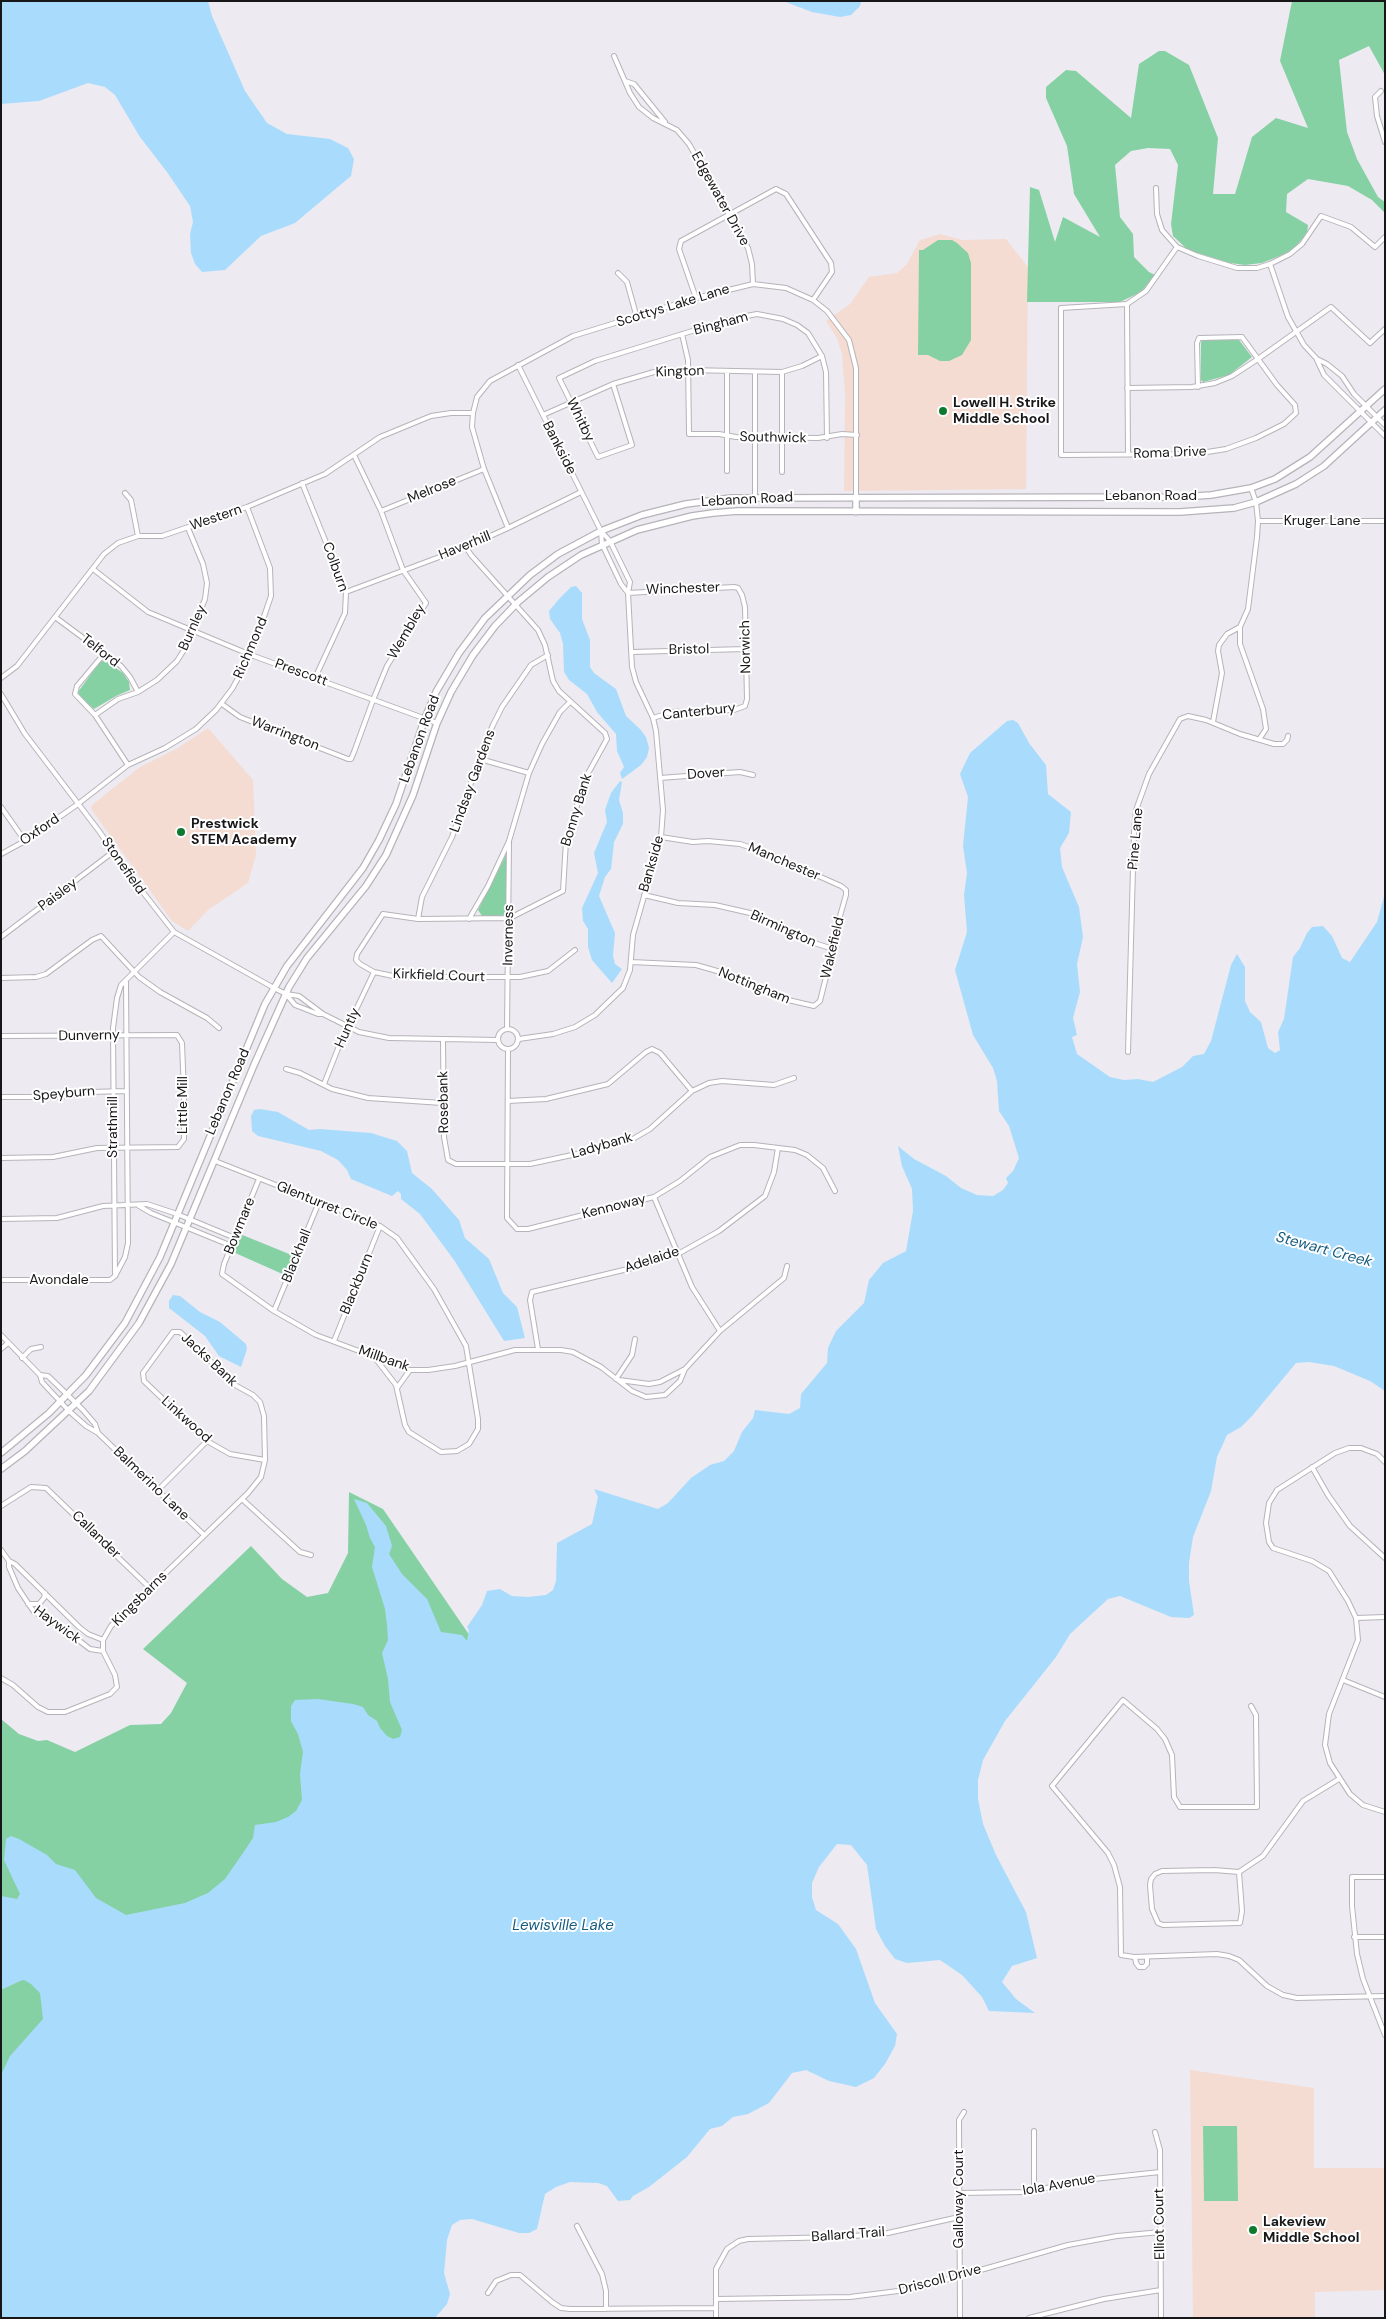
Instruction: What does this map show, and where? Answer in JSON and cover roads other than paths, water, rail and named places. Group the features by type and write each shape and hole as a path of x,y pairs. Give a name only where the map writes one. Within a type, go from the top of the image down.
{"main road":[{"name":"Lebanon Road","path":"1,1453 16,1442 86,1375 125,1323 148,1284 258,1020 274,988 306,938 363,868 379,840 396,804 425,718 436,692 458,653 485,618 507,595 558,554 601,531 642,514 686,504 731,498 1182,497 1211,495 1251,488 1275,479 1310,457 1385,389"},
{"name":"Lebanon Road","path":"1,1469 25,1451 69,1411 106,1369 139,1323 165,1276 286,994 307,958 366,886 386,854 413,795 437,723 451,692 473,655 495,626 548,577 602,544 637,530 692,516 738,512 1180,512 1234,508 1256,502 1296,484 1324,466 1385,410"},
{"path":"856,497 856,512"}],"street":[{"name":"Edgewater Drive","path":"614,56 639,107 654,118 677,130 690,144 751,255 753,284"},
{"name":"Edgewater Drive","path":"625,81 634,84 667,124"},
{"path":"1380,91 1375,97 1377,116 1385,142"},
{"path":"1156,188 1157,214 1162,230 1177,248 1237,268 1257,268 1290,254 1302,244 1321,216 1351,228 1375,247 1385,237"},
{"path":"696,298 679,249 681,241 773,190 780,190 786,194 831,263 832,269 813,300"},
{"path":"1128,454 1127,304 1146,291 1177,248"},
{"path":"1270,264 1296,332 1316,358 1324,375 1385,436"},
{"path":"618,273 627,282 637,318"},
{"name":"Scottys Lake Lane","path":"508,528 484,469 472,427 477,397 490,381 573,336 637,318 696,298 753,284 786,288 813,300 827,311 839,325 852,349 856,368 856,497"},
{"name":"Roma Drive","path":"1127,304 1061,308 1061,455 1195,454 1226,449 1256,438 1284,424 1296,413 1295,405 1258,359"},
{"path":"1127,388 1198,387 1232,376 1331,308 1370,344 1385,329"},
{"name":"Bingham","path":"559,378 595,361 682,334 746,316 769,315 797,324 808,333 822,356 826,372 827,438"},
{"path":"682,334 688,370"},
{"path":"1198,387 1197,342 1199,338 1242,337 1258,359"},
{"name":"Kington","path":"543,415 613,384 654,372 688,370 782,372 802,366 822,356"},
{"path":"1316,358 1342,376 1366,406 1385,425"},
{"name":"Bankside","path":"518,365 601,531 610,541 630,582 628,593 631,652 636,682 653,718 656,731 663,810 661,837 633,935 629,976 623,988 588,1019 575,1027 553,1034 519,1039"},
{"name":"Southwick","path":"688,370 689,434 719,434 754,438 827,438 842,434 857,435"},
{"path":"727,371 727,471"},
{"path":"755,372 755,498"},
{"path":"782,372 782,472"},
{"name":"Whitby","path":"559,378 598,457 632,445 613,384"},
{"name":"Western","path":"1,678 18,666 110,548 138,536 162,536 247,507 326,474 389,432 431,416 451,413 473,413"},
{"name":"Wembley","path":"350,759 372,700 401,642 426,603 403,570 381,511 354,455"},
{"name":"Melrose","path":"381,511 484,469"},
{"name":"Colburn","path":"302,483 346,592 345,613 315,678"},
{"path":"1251,488 1256,502 1258,521 1250,596 1240,627 1241,652 1263,709 1266,722 1266,732 1260,738"},
{"name":"Haverhill","path":"346,592 466,547 581,492"},
{"path":"125,493 131,500 138,536"},
{"name":"Richmond","path":"78,804 128,765 181,739 207,719 222,704 232,689 251,654 269,604 271,582 270,568 247,507"},
{"name":"Kruger Lane","path":"1258,521 1385,521"},
{"name":"Burnley","path":"95,715 118,699 138,692 157,680 177,661 193,630 205,599 207,582 203,564 188,528"},
{"name":"Bankside","path":"601,531 602,544 621,584 628,593"},
{"name":"Bonny Bank","path":"466,547 538,630 544,640 553,681 559,692 605,732 607,739 586,777 566,841 563,891 510,918"},
{"name":"Prescott","path":"93,569 148,612 251,654 437,723"},
{"name":"Winchester","path":"628,593 738,588"},
{"name":"Norwich","path":"738,588 742,595 746,617 747,699 745,706"},
{"name":"Telford","path":"55,617 121,666 130,677 138,692"},
{"path":"1213,722 1222,673 1218,651 1219,645 1227,634 1240,627"},
{"name":"Bristol","path":"631,652 746,649"},
{"path":"104,654 75,690 78,699 95,715 128,765"},
{"name":"Lindsay Gardens","path":"418,919 422,897 452,837 496,719 520,679 531,665 548,656"},
{"name":"Stonefield","path":"1,694 26,734 174,932 286,994"},
{"name":"Inverness","path":"469,919 488,886 509,840 529,773 542,744 560,712 570,702"},
{"name":"Warrington","path":"222,704 240,717 350,759"},
{"name":"Canterbury","path":"653,718 672,712 734,710 745,706"},
{"name":"Pine Lane","path":"1128,1052 1134,832 1136,810 1149,774 1180,719 1188,716 1213,722 1240,734 1281,745 1287,740 1288,736"},
{"path":"480,759 529,773"},
{"name":"Dover","path":"660,778 740,772 752,775"},
{"name":"Oxford","path":"1,854 78,804"},
{"path":"1,807 25,840"},
{"name":"Manchester","path":"661,837 693,842 721,842 756,849 846,890"},
{"name":"Inverness","path":"507,1029 510,918 509,840"},
{"name":"Paisley","path":"1,937 114,852"},
{"name":"Wakefield","path":"817,1005 821,998 846,890"},
{"name":"Birmington","path":"644,895 678,903 715,905 750,913 808,941 833,949"},
{"name":"Kirkfield Court","path":"418,919 386,914 380,918 357,954 356,960 374,972 412,977 508,978 530,976 548,970 575,950"},
{"path":"418,919 510,918"},
{"name":"Strathmill","path":"115,1276 113,1034 117,998 121,985 174,932"},
{"path":"1,978 36,977 46,974 99,936 107,940 134,973 150,986 196,1011 219,1028"},
{"name":"Nottingham","path":"631,962 696,965 738,976 784,998 810,1006 817,1005"},
{"name":"Huntly","path":"324,1084 374,972"},
{"name":"Strathmill","path":"115,1276 125,1258 128,1243 126,982"},
{"path":"286,994 295,1005 318,1014 323,1014"},
{"path":"286,994 294,994 348,1028 371,1036 443,1040 498,1040"},
{"path":"507,1029 515,1031 519,1039 516,1047 508,1050 501,1047 498,1040 500,1033 507,1029"},
{"name":"Dunverny","path":"1,1036 177,1035"},
{"name":"Little Mill","path":"1,1158 47,1158 90,1149 173,1148 182,1144 184,1139 183,1053 182,1044 177,1035"},
{"name":"Rosebank","path":"443,1040 442,1103 447,1155 450,1162"},
{"path":"508,1101 546,1099 608,1084 652,1049 660,1054 692,1091"},
{"path":"508,1050 508,1164"},
{"path":"286,1069 300,1072 332,1089 376,1100 442,1103"},
{"name":"Ladybank","path":"450,1162 508,1164 543,1162 632,1140 650,1129 692,1091 709,1083 722,1081 774,1084 794,1078"},
{"name":"Speyburn","path":"1,1097 60,1097 90,1092 127,1091"},
{"name":"Kennoway","path":"508,1164 507,1218 517,1229 528,1229 654,1198 680,1181 710,1157 726,1149 754,1144 795,1150 816,1161 828,1175 835,1191"},
{"name":"Adelaide","path":"538,1349 530,1300 532,1292 636,1267 678,1254 719,1231 765,1196 774,1172 778,1148"},
{"name":"Glenturret Circle","path":"215,1161 380,1226 398,1238 432,1286 466,1346 478,1429 469,1444 458,1451 441,1452 409,1432 405,1425 397,1388 386,1369 374,1356"},
{"name":"Bowmare","path":"222,1274 259,1179"},
{"path":"654,1198 692,1287 720,1331"},
{"name":"Blackhall","path":"274,1310 319,1202"},
{"path":"1,1219 57,1218 113,1206 155,1206 235,1238"},
{"path":"139,1206 186,1228 232,1246"},
{"name":"Blackburn","path":"334,1341 380,1226"},
{"name":"Millbank","path":"616,1379 649,1384 660,1382 685,1369 720,1331 784,1278 787,1266"},
{"name":"Millbank","path":"222,1274 274,1310 316,1335 410,1370 434,1370 469,1363 515,1350 538,1349 573,1352 601,1367 632,1391 646,1397 665,1395 680,1381 685,1369"},
{"name":"Avondale","path":"1,1280 110,1280 115,1276"},
{"name":"Jacks Bank","path":"142,1376 171,1333 180,1332 235,1385 255,1397 263,1410"},
{"path":"1,1335 40,1375"},
{"path":"616,1379 632,1355 635,1339"},
{"path":"1,1350 8,1343"},
{"path":"22,1358 31,1349 41,1347"},
{"path":"397,1388 410,1370"},
{"name":"Balmerino Lane","path":"98,1433 95,1424 76,1403 48,1376 40,1375 42,1382 69,1411 86,1426 98,1433 204,1534"},
{"name":"Linkwood","path":"142,1376 145,1382 207,1441 230,1454 265,1460"},
{"name":"Kingsbarns","path":"102,1651 103,1640 111,1626 242,1499 261,1477 265,1460 263,1410"},
{"path":"158,1490 207,1441"},
{"path":"1385,1462 1373,1452 1361,1448 1349,1448 1335,1453 1282,1486 1271,1497 1267,1513 1267,1536 1269,1542 1277,1550 1312,1561 1329,1571 1348,1600 1356,1618 1358,1640 1329,1714 1325,1740 1328,1756 1339,1779 1356,1800 1373,1809 1385,1812"},
{"path":"1312,1467 1328,1495 1350,1526 1385,1558"},
{"name":"Callander","path":"1,1506 31,1487 38,1486 52,1493 150,1588"},
{"path":"242,1499 300,1552 311,1555"},
{"name":"Haywick","path":"1,1550 28,1604 34,1612 70,1633 90,1649 102,1651"},
{"name":"Haywick","path":"8,1561 15,1564 88,1634 103,1640"},
{"path":"28,1604 40,1604 44,1598 44,1593"},
{"path":"1356,1618 1385,1617"},
{"path":"70,1633 77,1624"},
{"path":"1,1678 38,1707 48,1712 66,1712 110,1694 116,1687 115,1675 102,1651"},
{"path":"1343,1680 1385,1697"},
{"path":"1251,1706 1256,1715 1257,1807 1180,1807 1174,1797 1172,1755 1165,1739 1157,1728 1123,1700 1052,1786 1108,1853 1114,1865 1120,1887 1121,1955 1147,1957 1217,1954 1239,1960 1267,1986 1283,1995 1297,1998 1385,1996"},
{"path":"1240,1872 1242,1911 1240,1923 1163,1925 1155,1919 1152,1909 1150,1885 1151,1879 1156,1874 1162,1871 1214,1870 1240,1872 1263,1856 1303,1801 1339,1779"},
{"path":"1385,1877 1352,1877 1354,1937 1363,1979 1385,2035"},
{"path":"1354,1937 1385,1937"},
{"path":"1135,1957 1139,1967 1144,1967 1147,1964 1147,1957"},
{"name":"Galloway Court","path":"960,2318 959,2120 964,2112"},
{"path":"1034,2131 1034,2191"},
{"name":"Elliot Court","path":"1154,2132 1160,2150 1162,2318"},
{"name":"Iola Avenue","path":"959,2193 1034,2191 1094,2179 1160,2172"},
{"name":"Ballard Trail","path":"716,2299 716,2269 719,2260 727,2249 736,2243 748,2239 842,2237 888,2233 959,2217"},
{"path":"577,2226 602,2274 606,2309"},
{"name":"Driscoll Drive","path":"716,2299 871,2295 914,2289 959,2277 1033,2253 1116,2236 1161,2232"},
{"path":"488,2293 499,2279 511,2275 520,2275 561,2308 716,2308"},
{"path":"1029,2318 1090,2302 1161,2290"},
{"path":"716,2299 716,2318"}],"water":[{"path":"1,1 208,1 212,16 245,91 267,123 287,134 330,139 348,148 354,159 351,176 295,223 261,236 225,270 202,272 195,264 191,253 190,234 193,222 190,206 140,137 115,95 105,87 88,83 39,101 1,104"},
{"path":"783,1 861,1 860,6 851,15 840,17 812,12"},
{"path":"576,586 582,593 582,619 590,640 590,667 594,673 616,689 626,716 646,737 649,748 647,757 641,765 622,779 620,773 624,767 617,751 616,734 597,712 587,694 569,680 564,672 563,644 560,633 550,619 549,611 571,587"},
{"name":"Lewisville Lake","path":"1013,720 1018,723 1029,743 1046,765 1048,794 1071,812 1069,833 1060,848 1062,867 1079,907 1083,937 1077,964 1080,992 1073,1018 1077,1035 1072,1037 1077,1054 1110,1077 1153,1082 1182,1067 1193,1056 1204,1054 1211,1041 1231,965 1237,954 1245,967 1245,1001 1250,1012 1261,1022 1268,1048 1275,1053 1280,1050 1278,1032 1284,1019 1293,957 1300,948 1307,933 1312,927 1323,926 1332,936 1342,958 1350,962 1377,922 1385,893 1385,1391 1370,1381 1334,1366 1309,1362 1296,1363 1252,1416 1241,1427 1227,1435 1217,1457 1211,1491 1193,1537 1189,1563 1189,1581 1194,1615 1189,1618 1171,1617 1120,1596 1108,1599 1070,1634 1056,1657 1005,1721 983,1760 978,1780 978,1799 983,1824 996,1855 1026,1912 1037,1958 1012,1966 1002,1982 1016,1999 1035,2013 989,2011 982,1997 962,1975 940,1960 907,1963 895,1959 876,1929 867,1865 851,1845 837,1844 819,1867 812,1883 812,1897 816,1910 838,1924 856,1949 875,2003 897,2034 895,2046 885,2064 874,2078 856,2087 829,2081 806,2070 792,2073 769,2103 748,2114 733,2117 722,2126 710,2129 687,2157 630,2200 618,2201 607,2186 598,2183 570,2182 556,2187 545,2194 537,2229 529,2233 519,2233 472,2219 460,2220 452,2225 447,2240 444,2273 450,2294 447,2304 435,2318 1,2318 1,2075 10,2056 43,2019 40,1993 31,1984 24,1980 1,1990 1,1896 17,1899 20,1894 4,1860 6,1839 11,1836 19,1839 47,1855 56,1864 75,1870 96,1898 126,1915 185,1903 208,1893 225,1879 253,1838 255,1825 276,1822 288,1817 296,1811 302,1800 300,1774 303,1752 298,1734 291,1721 291,1706 295,1700 318,1699 363,1707 368,1715 377,1721 387,1736 393,1739 400,1737 402,1730 390,1702 388,1679 382,1653 388,1640 385,1609 372,1567 375,1547 354,1499 367,1503 386,1526 392,1546 389,1554 402,1574 427,1599 441,1632 462,1635 467,1641 469,1630 467,1627 482,1605 487,1591 500,1589 512,1596 528,1597 546,1595 553,1590 556,1581 557,1543 592,1524 598,1497 594,1489 658,1509 668,1503 691,1478 710,1465 724,1461 734,1451 742,1432 753,1418 755,1410 789,1414 800,1408 801,1394 827,1363 828,1348 836,1331 864,1303 869,1280 883,1263 906,1251 913,1211 912,1189 902,1166 898,1146 914,1159 946,1176 961,1188 977,1195 993,1196 1003,1190 1008,1183 1006,1178 1013,1171 1019,1158 1009,1126 999,1111 997,1081 993,1068 973,1035 955,970 967,932 964,895 967,873 963,846 968,797 960,774 970,753 1007,721"},
{"path":"620,781 622,782 619,800 623,813 623,824 614,842 611,869 605,877 599,896 615,933 613,956 615,964 622,969 612,983 592,960 588,947 588,929 583,921 582,908 598,873 594,853 607,822 605,810 611,793"},
{"path":"254,1110 278,1112 309,1130 320,1129 371,1133 397,1141 407,1151 412,1173 432,1189 459,1220 465,1238 489,1259 503,1293 517,1307 525,1338 504,1341 454,1260 420,1214 401,1199 401,1194 398,1191 392,1196 351,1179 347,1170 338,1160 321,1151 258,1136 252,1131 251,1116"},
{"path":"173,1295 180,1296 200,1312 220,1322 246,1344 247,1349 241,1367 219,1356 205,1336 169,1308 169,1301"}],"place":[{"name":"Lowell H. Strike Middle School","path":"943,411"},
{"name":"Prestwick STEM Academy","path":"181,832"},
{"name":"Lakeview Middle School","path":"1253,2230"}],"water label":[{"name":"Stewart Creek","path":"1324,1250"}]}
